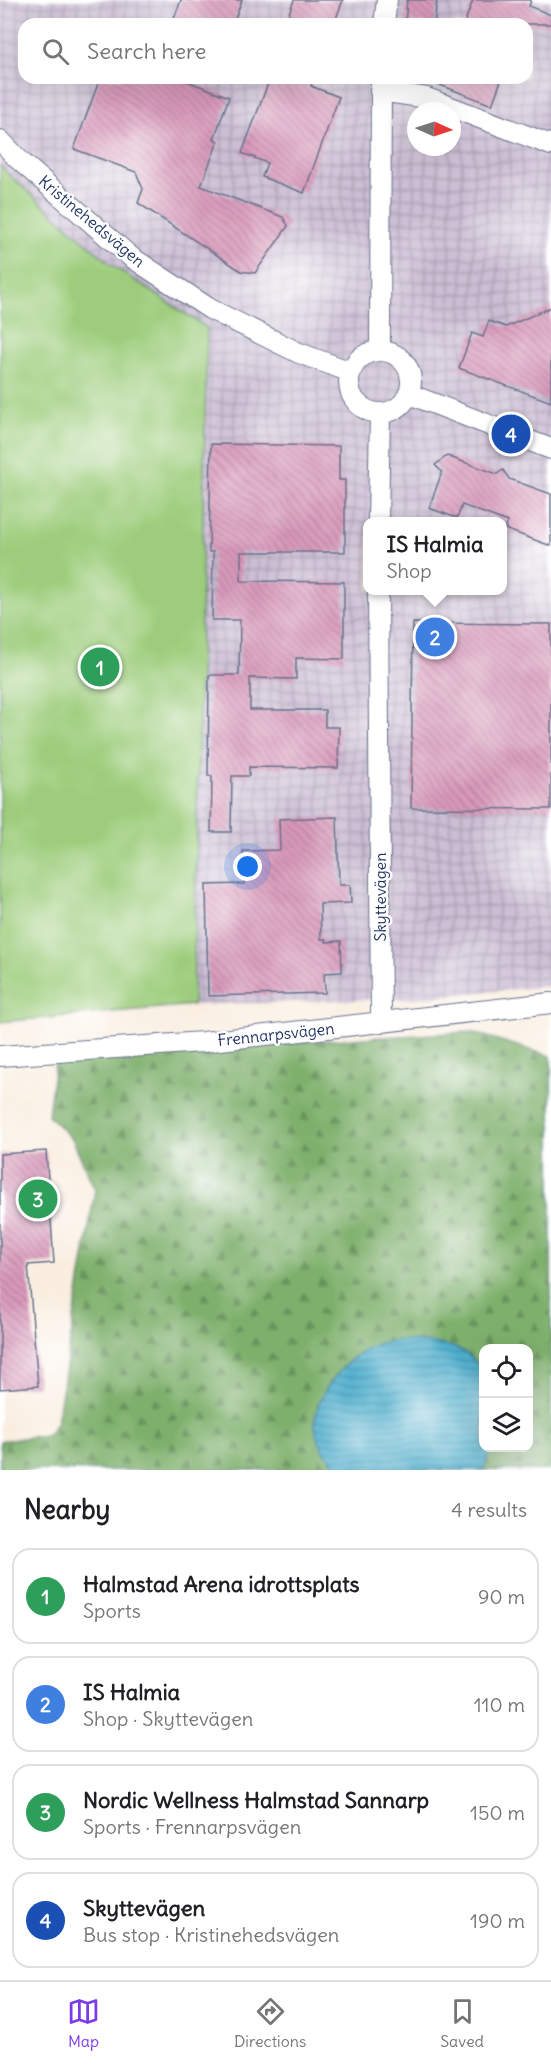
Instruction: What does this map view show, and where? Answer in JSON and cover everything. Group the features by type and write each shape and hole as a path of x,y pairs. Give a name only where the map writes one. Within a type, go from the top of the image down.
{"street":[{"path":"385,18 387,0"},
{"path":"380,350 380,85 427,98 551,145"},
{"name":"Kristinehedsvägen","path":"0,140 131,257 210,309 298,354 351,372"},
{"path":"380,350 396,354 407,366 412,382 409,394 397,408 380,413 367,410 356,402 349,385 351,372 357,361 364,354 380,350"},
{"path":"409,394 551,450"},
{"path":"378,517 380,413"},
{"name":"Skyttevägen","path":"378,595 381,1023"},
{"name":"Frennarpsvägen","path":"0,1056 203,1042 551,1003"}],"shaded area":[{"path":"0,0 551,0 551,986 417,998 193,1005 207,328 113,266 0,165"}],"green space":[{"path":"0,165 113,266 207,328 193,1005 0,1022"},
{"path":"471,1032 551,1056 551,1470 0,1470 0,1441 48,1435 57,1422 95,1190 73,1140 48,1115 55,1062 297,1042"}],"water":[{"path":"402,1340 448,1346 468,1354 476,1362 479,1366 479,1452 490,1452 483,1470 342,1470 323,1450 317,1437 315,1423 316,1411 327,1388 354,1358 364,1350 380,1343"}],"building":[{"path":"181,0 242,0 235,18 174,18"},
{"path":"294,0 343,0 336,18 287,18"},
{"path":"407,0 437,0 435,18 406,18"},
{"path":"473,0 531,0 529,6 551,15 551,24 533,24 533,18 466,18"},
{"path":"98,84 195,84 229,97 214,139 218,141 201,186 283,217 288,226 255,273 241,271 138,203 143,189 136,172 74,149"},
{"path":"268,84 312,84 311,86 339,97 304,193 262,177 267,163 242,153"},
{"path":"438,84 500,84 492,105"},
{"path":"551,307 551,402 459,368 472,333 483,337 489,321 506,327"},
{"path":"211,444 339,446 339,480 345,480 345,552 241,552 241,581 344,582 344,659 296,658 296,679 250,678 250,710 325,710 325,727 339,727 338,768 249,767 249,776 232,776 231,832 211,832 212,776 208,776 209,675 239,675 240,620 212,620 213,552 209,552"},
{"path":"447,456 497,474 503,470 509,479 551,494 551,546 507,530 507,517 494,517 462,505 457,517 429,508 442,472 435,465"},
{"path":"413,623 551,624 551,809 411,808"},
{"path":"337,817 339,885 350,885 351,903 320,904 321,939 326,939 326,942 341,941 342,972 324,973 325,993 208,996 206,885 244,884 243,851 280,850 279,819"},
{"path":"46,1151 54,1263 28,1265 38,1386 0,1389 0,1154"}],"place":[{"name":"Skyttevägen","path":"511,434"},
{"name":"IS Halmia","path":"435,637"},
{"name":"Halmstad Arena idrottsplats","path":"100,667"},
{"name":"Nordic Wellness Halmstad Sannarp","path":"38,1199"}]}
